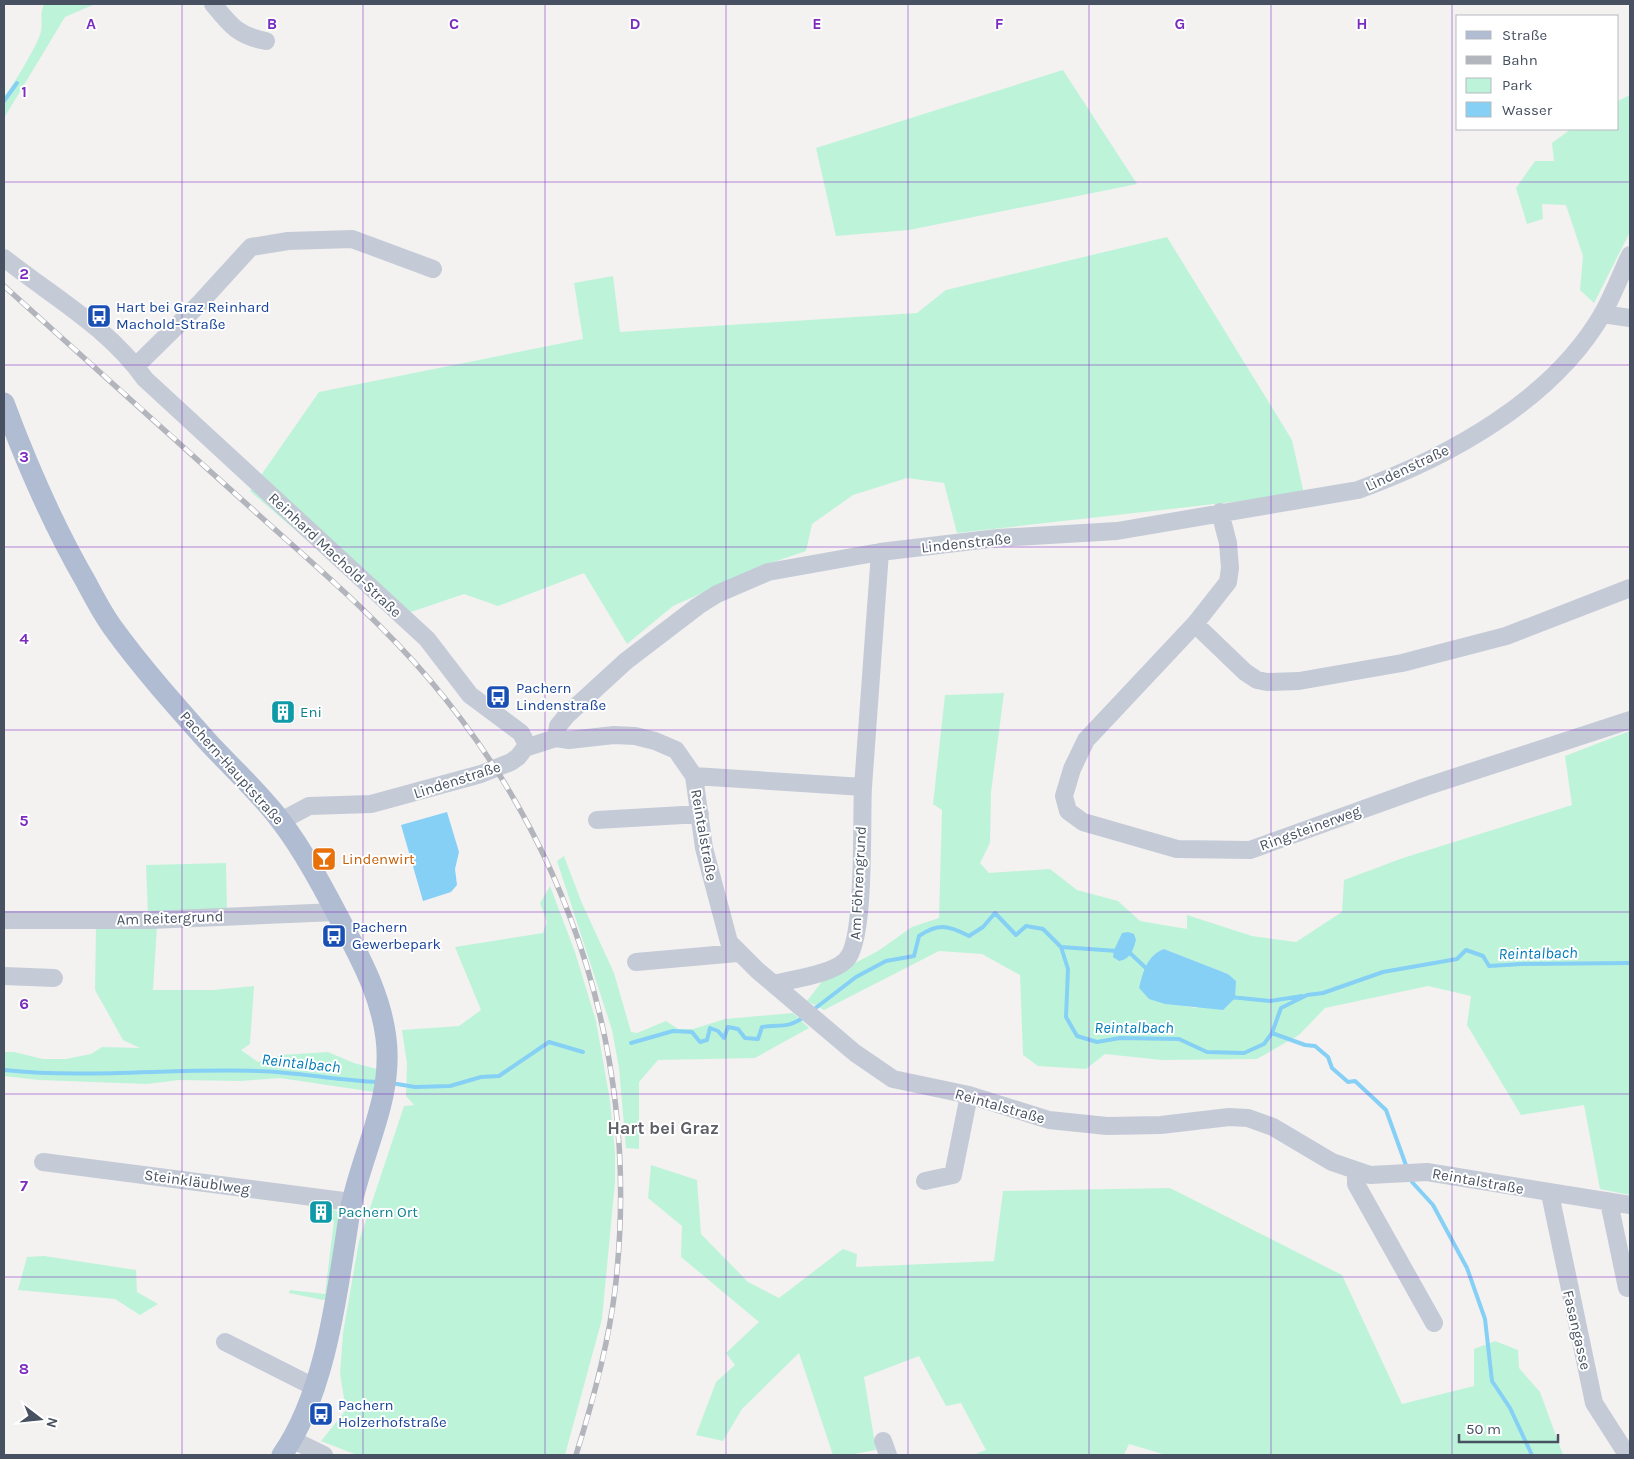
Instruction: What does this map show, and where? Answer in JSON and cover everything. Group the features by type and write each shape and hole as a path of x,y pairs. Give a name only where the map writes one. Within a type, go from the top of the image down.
{"main road":[{"name":"Pachern-Hauptstraße","path":"4,404 25,458 66,547 110,624 148,674 281,821 336,912 365,967 379,1000 386,1040 387,1072 384,1101 351,1202 338,1282 316,1388 287,1448"}],"street":[{"path":"213,4 233,28 249,38 266,41"},
{"path":"136,366 198,305 252,247 288,241 352,239 433,269"},
{"name":"Lindenstraße","path":"281,821 309,806 371,804 452,783 496,769 518,757 525,748 556,738 558,726 567,715 605,678 671,626 717,594 768,572 880,552 998,538 1117,531 1358,490 1383,481 1470,438 1525,402 1570,357 1602,314 1630,255"},
{"name":"Reinhard Machold-Straße","path":"4,258 93,324 136,366 145,379 166,399 427,638 470,695 521,733 526,743 525,748"},
{"path":"1602,314 1630,318"},
{"name":"Ringsteinerweg","path":"1220,512 1228,543 1230,568 1228,582 1195,624 1086,740 1072,769 1064,796 1068,811 1083,822 1177,849 1250,850 1425,787 1630,720"},
{"name":"Am Föhrengrund","path":"774,984 836,967 852,953 857,926 863,787 880,552"},
{"path":"1195,624 1245,672 1257,680 1267,682 1299,681 1402,663 1506,636 1630,588"},
{"name":"Reintalstraße","path":"556,738 570,740 614,735 635,736 655,741 676,750 694,776 704,848 729,942 738,953 855,1053 894,1079 969,1095 1049,1120 1107,1126 1161,1125 1229,1117 1248,1118 1273,1127 1332,1162 1356,1172 1370,1175 1427,1172 1630,1206"},
{"path":"694,776 863,787"},
{"path":"597,820 700,814"},
{"name":"Am Reitergrund","path":"4,920 150,920 336,912"},
{"path":"636,962 738,953"},
{"path":"4,976 54,978"},
{"path":"925,1181 953,1175 969,1095"},
{"name":"Steinkläublweg","path":"43,1162 351,1202"},
{"path":"1356,1172 1356,1184 1434,1323"},
{"name":"Fasangasse","path":"1550,1194 1594,1403 1626,1453 1630,1454"},
{"path":"1609,1202 1627,1288"},
{"path":"225,1342 316,1388"},
{"path":"287,1448 324,1455"}],"green space":[{"path":"44,4 95,4 65,17 4,118 4,97 36,45 41,31"},
{"path":"1063,70 1137,184 909,230 836,236 816,148"},
{"path":"1630,95 1630,232 1594,303 1580,290 1583,256 1566,205 1542,204 1543,219 1527,224 1516,188 1535,161 1554,161 1552,143 1570,130 1619,130 1619,100"},
{"path":"1167,237 1292,440 1304,494 957,533 944,483 907,478 853,495 812,524 806,551 765,565 673,606 627,644 584,573 498,606 464,594 396,617 250,491 319,392 583,339 574,283 613,276 620,332 917,313 946,290"},
{"path":"1004,693 991,792 990,843 980,863 989,873 1050,869 1077,890 1118,901 1140,921 1187,929 1187,915 1252,936 1296,942 1342,912 1344,880 1403,858 1572,805 1565,756 1630,731 1630,1195 1600,1189 1584,1105 1521,1115 1467,1025 1471,996 1428,986 1325,1008 1299,1035 1257,1059 1162,1060 1105,1054 1086,1069 1038,1066 1023,1055 1020,975 982,954 939,951 824,1010 807,1001 824,979 878,951 912,927 939,918 942,810 933,804 945,695","holes":["1164,949 1228,974 1236,981 1196,1008 1158,1001 1145,994 1139,988 1144,970 1153,955"]},
{"path":"564,856 581,901 614,973 631,1032 637,1033 666,1021 678,1029 693,1029 725,1019 793,1013 809,1028 755,1058 658,1060 639,1082 639,1149 626,1148 619,1068 612,1030 557,861"},
{"path":"226,863 227,911 148,915 146,865"},
{"path":"550,886 575,952 596,1021 610,1101 615,1152 615,1182 602,1319 565,1455 357,1455 321,1441 346,1410 340,1374 343,1333 359,1241 404,1106 414,1105 406,1096 407,1064 402,1030 459,1026 481,1010 455,947 543,933 547,922 540,903"},
{"path":"157,926 153,990 213,990 254,986 250,1044 241,1050 258,1062 281,1055 328,1052 354,1063 377,1069 374,1092 280,1078 241,1081 179,1080 147,1084 39,1080 4,1076 4,1052 14,1052 43,1059 66,1059 91,1054 102,1047 140,1048 123,1040 95,990 96,927"},
{"path":"651,1165 697,1180 701,1234 748,1282 779,1298 843,1249 857,1254 856,1267 994,1261 1003,1191 1170,1188 1342,1275 1402,1404 1474,1386 1474,1349 1495,1341 1518,1350 1519,1368 1540,1392 1563,1455 1166,1455 1129,1444 1124,1455 973,1455 986,1450 961,1403 946,1406 919,1356 864,1377 876,1450 848,1455 833,1455 799,1353 742,1409 723,1441 696,1435 716,1382 735,1365 726,1353 759,1322 681,1257 682,1226 648,1198"},
{"path":"315,1205 331,1206 340,1214 326,1299 323,1300 289,1293 290,1290 325,1294 334,1221 313,1217 311,1209"},
{"path":"44,1256 136,1270 137,1292 158,1304 140,1315 115,1299 18,1290 27,1257"}],"water":[{"path":"447,812 459,852 455,869 457,885 451,892 423,901 401,825"},
{"path":"1122,933 1134,934 1135,944 1129,956 1119,961 1113,957 1114,950"},
{"path":"1164,949 1228,974 1236,981 1235,998 1223,1010 1165,1004 1149,999 1139,988 1142,976 1153,955"}],"waterway":[{"path":"4,101 17,83"},
{"name":"Reintalbach","path":"813,1010 856,977 886,961 914,956 919,936 926,932 943,927 969,936 983,927 995,913 1016,935 1026,926 1043,929 1061,947 1068,969 1066,1017 1077,1036 1097,1042 1120,1038 1179,1039 1207,1052 1244,1053 1264,1044 1272,1033 1281,1008 1307,995 1323,993 1383,972 1457,959 1466,950 1483,956 1489,966 1630,963"},
{"path":"1061,947 1117,951"},
{"path":"1126,953 1131,954 1148,970"},
{"path":"1230,997 1270,1001 1302,996"},
{"name":"Reintalbach","path":"631,1043 673,1031 692,1032 700,1042 707,1040 710,1028 718,1031 724,1038 728,1027 738,1029 745,1038 758,1039 762,1027 788,1025 804,1017"},
{"path":"1272,1033 1305,1045 1315,1046 1328,1057 1332,1068 1348,1082 1355,1081 1386,1110 1407,1168"},
{"name":"Reintalbach","path":"391,1083 415,1087 450,1086 481,1077 499,1076 549,1042 583,1052"},
{"name":"Reintalbach","path":"4,1070 67,1074 226,1070 258,1071 379,1082"},
{"path":"1412,1182 1433,1205 1467,1268 1485,1319 1492,1381 1510,1408 1532,1455"}],"railway":[{"path":"4,286 326,576 410,657 480,745 523,816 559,889 586,965 606,1044 617,1125 620,1207 615,1290 608,1332 599,1374 576,1455"}],"place":[{"name":"Hart bei Graz Reinhard Machold-Straße","path":"99,316"},
{"name":"Pachern Lindenstraße","path":"498,697"},
{"name":"Eni","path":"283,712"},
{"name":"Lindenwirt","path":"324,859"},
{"name":"Pachern Gewerbepark","path":"334,936"},
{"name":"Pachern Ort","path":"321,1212"},
{"name":"Pachern Holzerhofstraße","path":"321,1414"}],"district":[{"name":"Hart bei Graz","path":"663,1128"}]}
